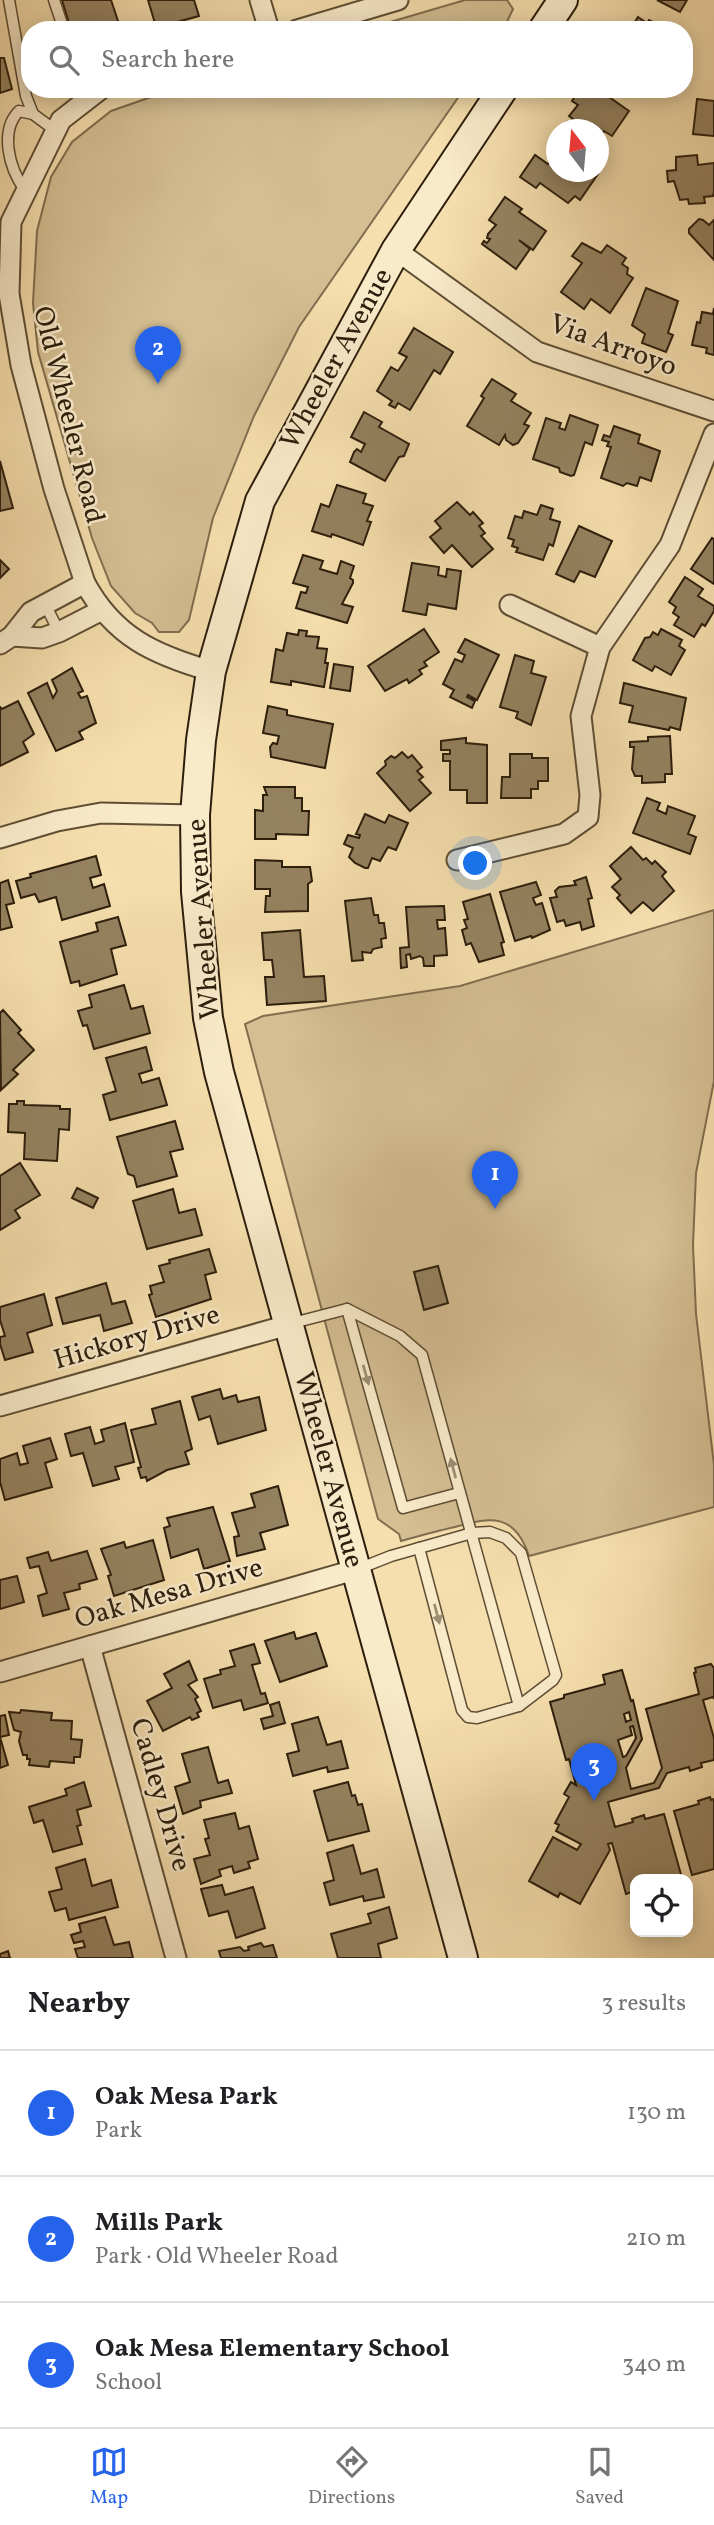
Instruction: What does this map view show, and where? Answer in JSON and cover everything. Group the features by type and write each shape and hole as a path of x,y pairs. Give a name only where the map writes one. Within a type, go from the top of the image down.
{"main road":[{"path":"549,21 563,0"},
{"name":"Wheeler Avenue","path":"463,1958 219,1072 208,1018 198,931 195,815 201,740 211,671 260,501 396,250 497,98"}],"street":[{"path":"260,0 266,21"},
{"path":"327,21 398,0"},
{"name":"Old Wheeler Road","path":"85,98 61,120 11,222 9,294 21,365 54,489 85,583 102,610 128,635 168,658 211,671"},
{"name":"Via Arroyo","path":"396,250 537,352 714,411"},
{"path":"457,860 564,834 588,817 590,795 581,716 600,647 670,545 714,434"},
{"path":"6,640 31,612 85,583"},
{"path":"510,605 600,647"},
{"path":"6,640 42,638 102,610"},
{"path":"0,838 57,821 101,813 195,815"},
{"name":"Hickory Drive","path":"0,1406 288,1325"},
{"name":"Oak Mesa Drive","path":"0,1672 354,1570"},
{"name":"Cadley Drive","path":"90,1646 176,1958"}],"lane":[{"path":"9,0 21,68"},
{"path":"54,0 61,21"},
{"path":"27,98 33,114"},
{"path":"25,190 8,166 1,149 2,126 9,116 19,111 33,114 56,131"},
{"path":"45,604 59,632"},
{"path":"347,1309 403,1508 459,1493"},
{"path":"288,1325 347,1309 400,1336 422,1355 519,1706"},
{"path":"354,1570 419,1548 472,1533 490,1532 506,1538 521,1553 556,1675 553,1681 519,1706 477,1718 468,1717 462,1710 419,1548"}],"shaded area":[{"path":"465,0 507,0 513,9 507,21 394,21"},
{"path":"148,98 458,98 299,327 254,416 213,518 189,620 179,632 159,632 152,623 135,613 111,586 92,538 38,352 33,303 37,231 51,177 72,142 111,111"},
{"path":"714,910 714,1081 696,1173 693,1245 696,1314 714,1465 714,1507 529,1556 517,1532 509,1525 491,1520 468,1523 401,1541 399,1534 378,1519 245,1024 263,1016 460,986"}],"building":[{"path":"62,0 111,0 118,21 68,21"},
{"path":"148,0 194,0 199,16 181,21 154,21"},
{"path":"657,0 687,0 680,12"},
{"path":"0,58 4,58 12,89 0,93"},
{"path":"574,98 611,98 629,111 612,136 609,134 609,119 573,119 569,116 578,105 572,101"},
{"path":"697,99 714,101 714,136 693,134"},
{"path":"535,155 546,163 546,182 592,182 580,200 575,196 568,203 540,183 536,188 520,177"},
{"path":"697,155 698,165 714,163 714,192 713,196 704,197 705,203 689,204 688,199 680,200 674,181 668,182 667,171 676,170 676,157"},
{"path":"505,197 522,209 519,212 546,231 533,250 519,240 530,249 516,269 482,244 490,239 487,238 488,234 496,225 489,220"},
{"path":"699,219 709,225 714,220 714,260 689,233 689,229"},
{"path":"582,243 601,253 607,245 626,258 622,264 628,268 627,274 633,278 610,313 591,299 584,309 561,292 582,263 572,256"},
{"path":"646,288 678,301 668,333 673,335 666,352 642,343 645,334 632,325"},
{"path":"714,308 714,355 706,353 707,348 692,345 702,312 713,314"},
{"path":"414,328 453,352 440,374 434,370 410,410 398,403 395,408 389,405 392,401 377,391 391,367 398,371 407,357 399,353"},
{"path":"492,379 516,394 511,401 531,413 524,424 529,426 518,443 513,445 506,440 505,435 499,445 467,426"},
{"path":"364,412 382,422 379,427 409,444 404,456 399,457 385,481 350,462 354,452 357,449 361,452 365,444 351,437"},
{"path":"570,415 598,425 592,445 585,442 574,475 571,476 560,472 559,468 533,459 546,418 561,423 559,428 565,430"},
{"path":"614,426 640,435 638,443 660,451 651,481 640,477 637,486 627,483 623,486 601,478 611,447 607,446 609,442 602,440 604,435 610,437"},
{"path":"0,461 13,508 0,511"},
{"path":"337,485 366,494 363,503 373,506 363,545 332,534 331,537 312,531 321,504 329,507"},
{"path":"457,502 470,515 473,512 483,523 479,526 485,533 481,536 493,549 472,567 452,545 444,553 430,537 441,528 435,521"},
{"path":"541,505 553,509 550,519 560,522 553,546 549,544 543,560 516,552 518,548 512,546 514,540 508,538 515,516 522,518 524,511 537,515"},
{"path":"579,526 612,541 595,577 580,571 574,582 556,574"},
{"path":"712,538 714,539 714,584 691,569"},
{"path":"303,555 323,561 320,569 337,574 341,561 354,566 350,578 353,583 342,604 353,607 347,623 296,608 301,592 306,593 308,587 293,583"},
{"path":"0,560 9,569 0,578"},
{"path":"412,563 439,567 438,575 446,577 447,569 461,571 456,609 428,604 426,615 403,611"},
{"path":"685,577 703,589 698,596 714,606 705,626 702,624 694,637 674,625 679,617 673,613 676,607 669,602"},
{"path":"424,629 439,652 424,662 427,666 419,670 422,674 409,683 407,679 385,691 368,666"},
{"path":"661,629 682,640 679,646 685,650 671,675 655,666 652,671 633,660 645,638 650,637 653,632 658,635"},
{"path":"299,630 307,631 306,636 319,637 317,648 327,649 324,687 291,681 291,685 271,682 276,649 283,651 287,633 298,635"},
{"path":"465,639 499,655 477,700 468,695 467,697 475,701 472,708 450,697 454,690 443,684 455,659 462,662 465,655 458,652"},
{"path":"515,655 534,661 531,673 546,677 531,725 516,718 518,712 500,707"},
{"path":"334,664 353,667 350,691 330,688"},
{"path":"72,668 83,691 78,693 81,698 87,696 96,723 79,732 83,739 56,751 28,693 47,683 53,698 57,691 52,680"},
{"path":"624,683 686,698 680,730 629,722 633,706 620,703"},
{"path":"18,701 34,734 23,742 28,752 0,766 0,707 2,709"},
{"path":"268,706 287,710 287,715 333,724 325,768 271,757 270,747 273,743 277,744 279,736 263,733"},
{"path":"670,736 672,774 665,774 665,782 642,783 642,776 635,776 632,769 634,747 630,747 630,742 648,741 648,737"},
{"path":"466,738 466,743 487,745 487,803 467,803 467,790 450,790 450,761 443,761 443,754 450,754 450,750 441,750 441,741"},
{"path":"402,752 408,758 412,755 422,767 417,771 423,777 419,780 431,793 410,811 377,773 386,765 385,761"},
{"path":"510,754 532,754 532,758 548,758 548,781 538,781 538,789 531,789 531,798 501,798 502,777 510,777"},
{"path":"264,787 295,787 295,798 302,798 302,811 309,811 308,835 276,834 276,839 255,839 255,810 263,811 263,795 267,795"},
{"path":"647,798 660,803 657,810 666,814 668,806 695,816 688,834 696,837 690,854 633,833"},
{"path":"365,814 385,823 389,815 408,823 396,850 388,847 380,861 372,858 368,868 355,863 349,857 353,848 344,844 348,835 359,838 360,835 356,834"},
{"path":"631,847 643,860 646,858 652,864 655,861 666,872 662,876 674,891 653,911 643,902 631,913 617,898 620,895 612,887 621,879 610,866"},
{"path":"96,856 101,875 90,878 93,888 104,884 110,906 62,920 56,897 39,902 35,894 21,898 16,881 31,877 30,874"},
{"path":"255,860 282,861 282,867 310,867 312,881 308,884 308,911 265,912 266,896 270,896 270,889 255,889"},
{"path":"586,877 592,898 588,899 594,926 582,930 580,922 566,926 564,920 557,922 550,898 557,897 555,891 559,887 576,885 574,881"},
{"path":"8,880 14,903 6,905 12,927 0,930 0,883"},
{"path":"536,882 541,895 533,898 536,905 542,903 550,930 532,938 531,936 515,941 500,892"},
{"path":"490,894 504,942 501,943 504,955 479,962 471,943 466,945 462,930 467,928 464,920 468,919 463,902"},
{"path":"371,898 374,915 378,915 379,923 384,923 386,938 381,939 382,947 373,949 371,953 362,952 363,960 352,961 345,901"},
{"path":"444,906 445,920 437,920 438,929 445,928 447,955 434,956 434,966 424,966 420,956 411,959 410,954 406,955 407,967 401,968 400,948 409,947 406,907"},
{"path":"118,917 126,945 111,949 117,974 80,986 79,981 71,983 60,942 98,931 96,923"},
{"path":"300,930 304,977 324,976 326,1001 267,1005 265,977 274,977 272,960 264,960 262,933"},
{"path":"124,985 131,1009 143,1006 150,1033 94,1049 87,1025 83,1026 78,1011 92,1007 89,995"},
{"path":"3,1010 21,1030 18,1033 34,1050 13,1070 18,1074 1,1090 0,1013"},
{"path":"146,1047 152,1070 139,1074 142,1083 159,1078 167,1105 110,1120 103,1095 116,1091 106,1058"},
{"path":"17,1101 24,1101 24,1105 60,1106 60,1109 70,1109 69,1130 59,1129 57,1161 24,1159 25,1133 8,1132 9,1104 17,1104"},
{"path":"175,1121 183,1149 170,1152 177,1176 137,1187 134,1176 128,1174 117,1137"},
{"path":"20,1163 40,1195 15,1210 20,1218 0,1230 0,1176"},
{"path":"77,1188 98,1198 93,1208 72,1198"},
{"path":"173,1189 179,1213 195,1209 202,1235 147,1249 133,1201"},
{"path":"209,1249 216,1272 205,1275 211,1299 156,1317 149,1295 152,1294 150,1286 164,1282 159,1266 170,1263 169,1260"},
{"path":"438,1266 448,1303 424,1310 414,1272"},
{"path":"106,1283 112,1304 125,1301 132,1323 104,1331 100,1315 63,1324 56,1298"},
{"path":"44,1294 52,1325 27,1333 33,1352 5,1360 0,1344 0,1337 5,1336 0,1320 0,1307"},
{"path":"220,1389 223,1399 236,1395 238,1402 259,1397 266,1430 218,1444 210,1416 199,1420 192,1397"},
{"path":"180,1401 192,1449 185,1452 189,1464 167,1470 147,1481 146,1477 141,1478 138,1468 141,1467 131,1430 156,1424 152,1409"},
{"path":"125,1423 134,1462 115,1467 119,1479 93,1486 83,1453 71,1456 65,1434 90,1427 95,1444 104,1441 101,1430"},
{"path":"50,1438 57,1459 45,1463 52,1487 5,1500 0,1482 0,1459 17,1453 20,1465 28,1463 23,1446"},
{"path":"278,1486 288,1525 260,1533 265,1549 237,1556 234,1537 239,1536 232,1513 255,1507 251,1494"},
{"path":"213,1507 230,1561 204,1569 198,1549 171,1558 164,1528 170,1526 167,1518"},
{"path":"153,1540 164,1580 114,1596 108,1576 111,1575 101,1549 124,1542 126,1548"},
{"path":"87,1551 97,1579 79,1584 80,1589 64,1593 69,1609 43,1616 38,1596 47,1593 39,1566 30,1568 27,1558 48,1552 51,1561"},
{"path":"17,1576 24,1602 0,1609 0,1580"},
{"path":"294,1632 296,1639 316,1633 327,1666 280,1682 265,1641"},
{"path":"254,1644 260,1663 252,1665 261,1694 265,1693 268,1703 244,1710 241,1700 213,1708 204,1679 221,1674 220,1670 235,1666 230,1651"},
{"path":"189,1661 197,1680 188,1685 198,1697 195,1699 201,1711 197,1713 199,1717 192,1720 190,1717 163,1731 147,1701 172,1688 164,1674"},
{"path":"711,1664 714,1668 714,1699 703,1700 714,1738 714,1760 701,1763 702,1767 690,1771 689,1767 667,1773 659,1788 608,1802 615,1827 633,1822 632,1819 644,1815 645,1819 664,1814 681,1874 630,1874 630,1893 626,1894 612,1843 608,1844 610,1850 580,1904 560,1893 558,1897 529,1881 553,1837 577,1850 581,1844 556,1831 559,1825 555,1823 569,1797 564,1794 571,1782 576,1785 550,1702 564,1698 564,1695 605,1684 603,1675 622,1670 631,1701 633,1700 642,1739 626,1768 631,1789 654,1783 662,1768 646,1709 699,1694 694,1673 695,1668","holes":["629,1712 631,1720 626,1722 624,1714","633,1726 636,1738 623,1757 618,1740 632,1735 630,1727","592,1751 595,1761 580,1765 578,1756"]},
{"path":"279,1702 285,1723 264,1729 261,1719 273,1716 270,1705"},
{"path":"21,1710 52,1713 51,1720 72,1721 71,1739 82,1740 80,1757 74,1757 74,1763 50,1761 49,1767 29,1765 30,1759 23,1755 19,1741 21,1732 14,1730 9,1712 20,1713"},
{"path":"5,1715 9,1735 0,1737 0,1716"},
{"path":"318,1717 327,1745 341,1741 348,1768 328,1772 327,1767 293,1776 287,1754 299,1751 292,1724"},
{"path":"0,1737 8,1765 0,1768"},
{"path":"208,1747 218,1783 228,1780 232,1793 200,1801 201,1807 183,1814 175,1787 190,1782 182,1754"},
{"path":"84,1782 91,1806 77,1810 81,1825 77,1826 82,1844 53,1852 43,1820 34,1823 29,1807 67,1795 65,1789"},
{"path":"348,1782 352,1796 355,1795 358,1805 362,1804 369,1831 328,1841 314,1791"},
{"path":"710,1797 711,1800 714,1799 714,1869 693,1875 674,1811 699,1804 698,1801"},
{"path":"235,1813 239,1829 249,1826 258,1859 248,1862 250,1868 234,1873 232,1866 219,1870 221,1876 201,1884 194,1859 210,1855 205,1839 209,1838 204,1820"},
{"path":"353,1845 361,1874 377,1869 384,1897 364,1901 363,1896 330,1905 324,1883 334,1880 327,1853"},
{"path":"85,1859 92,1886 111,1880 118,1907 69,1920 66,1908 55,1911 49,1892 62,1889 56,1868"},
{"path":"222,1885 225,1895 253,1887 265,1928 236,1938 228,1911 209,1916 201,1889"},
{"path":"389,1907 397,1938 378,1944 381,1958 338,1958 331,1934 371,1923 368,1914"},
{"path":"105,1917 114,1945 129,1942 133,1958 78,1958 75,1949 85,1947 83,1941 74,1943 71,1935 81,1932 79,1924"},
{"path":"261,1943 264,1947 273,1945 277,1958 221,1958 219,1951 240,1947 244,1951"},
{"path":"8,1951 10,1958 0,1958 0,1954"}],"place":[{"name":"Mills Park","path":"158,384"},
{"name":"Oak Mesa Park","path":"495,1209"},
{"name":"Oak Mesa Elementary School","path":"594,1801"}]}
